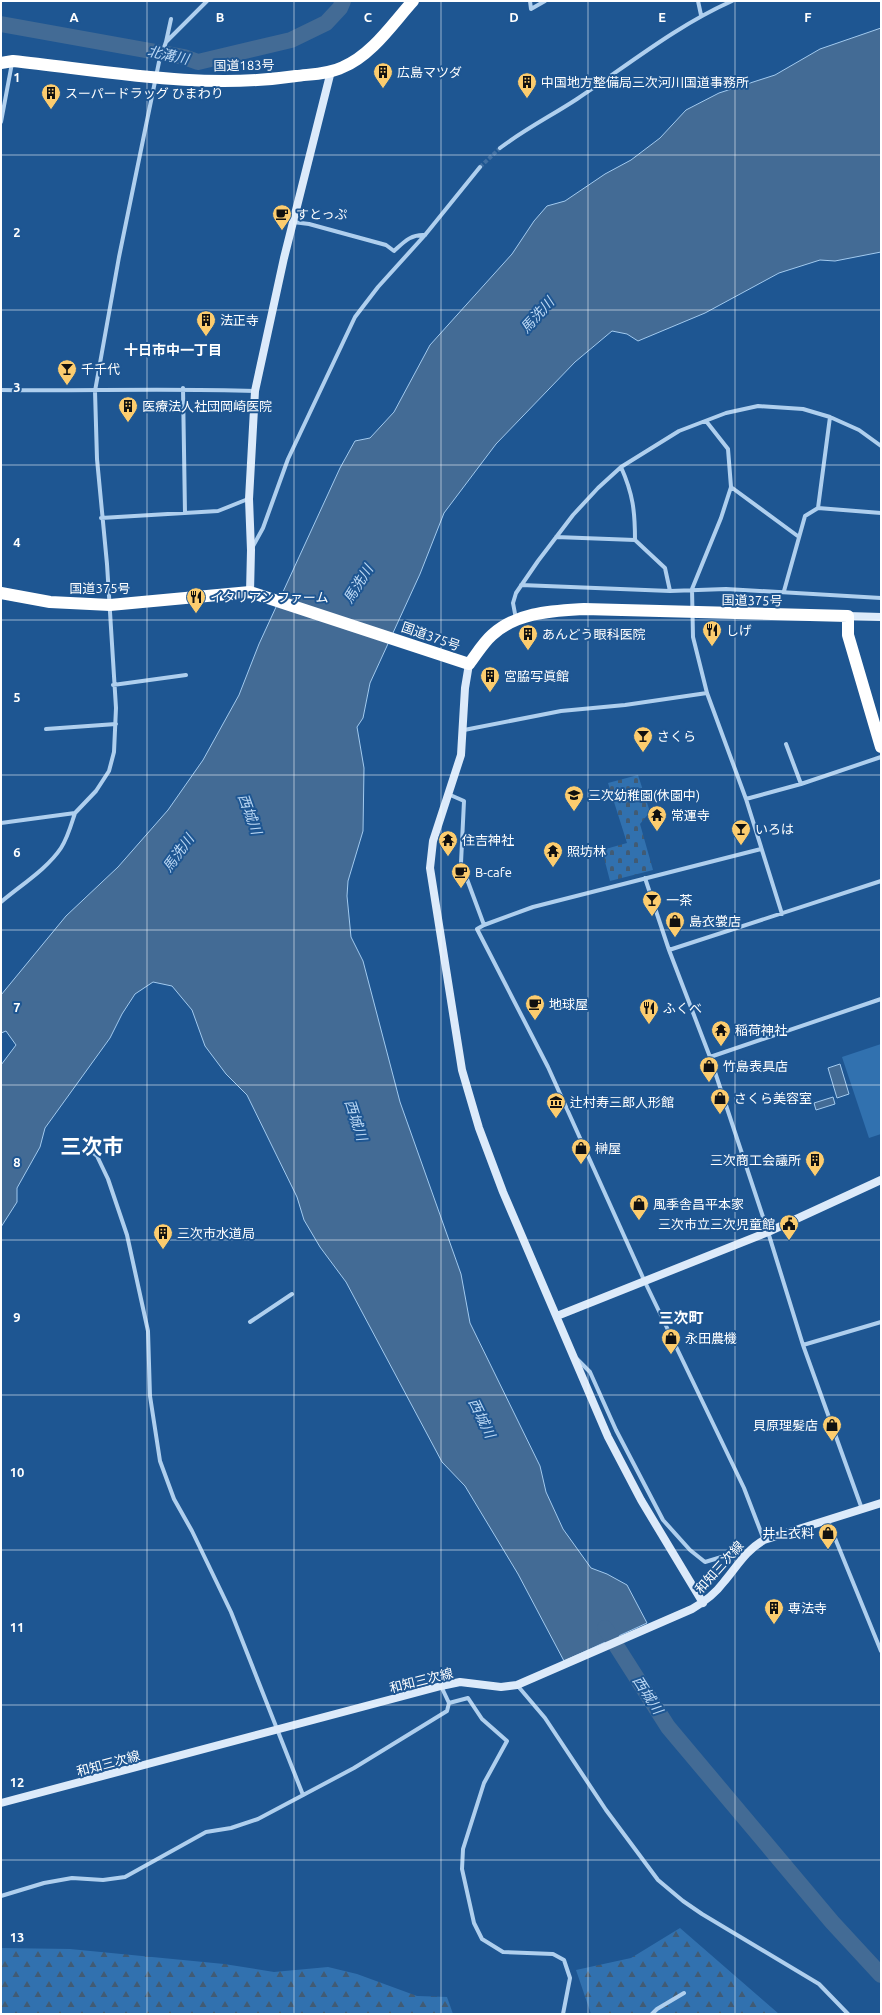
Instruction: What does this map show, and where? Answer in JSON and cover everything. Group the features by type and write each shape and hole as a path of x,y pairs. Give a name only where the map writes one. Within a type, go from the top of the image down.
{"highway":[{"name":"国道183号","path":"7,62 155,79 268,79 332,71 357,60 413,1"},
{"name":"国道375号","path":"1,593 50,602 110,605 250,592 267,596 469,664 492,635 516,620 548,612 584,609 848,616"},
{"path":"848,616 848,635 881,747"}],"street":[{"path":"166,42 207,1"},
{"path":"530,1 531,9 545,1"},
{"path":"698,1 701,15"},
{"path":"500,148 523,130 577,99 701,15 732,1"},
{"path":"1,902 48,864 61,848 68,834 75,813 96,791 109,772 114,752 116,724 110,605 101,518 97,459 95,391 118,257 155,79 159,62 165,48 170,19"},
{"path":"1,122 7,62"},
{"path":"250,592 251,550 249,499 255,391 293,222 332,71"},
{"path":"251,550 264,528 288,459 355,317 401,260 425,235 480,167"},
{"path":"293,222 309,224 386,245 394,251 409,238 418,234 425,235"},
{"path":"1,390 95,391 183,388 255,391"},
{"path":"183,388 185,513"},
{"path":"516,620 513,603 521,585 556,537 598,488 621,467 679,431 726,414 758,406 803,409 830,417 859,430 881,446"},
{"path":"818,508 830,417"},
{"path":"706,421 728,449 731,486 721,518 692,590 694,637 707,693 746,799 782,914"},
{"path":"621,467 631,489 635,513 635,540"},
{"path":"731,486 799,537"},
{"path":"101,518 218,511 249,499"},
{"path":"784,592 805,516 818,508 881,514"},
{"path":"556,537 635,540 665,568 670,591"},
{"path":"521,585 670,591 784,592 881,598"},
{"path":"848,616 881,616"},
{"path":"469,664 465,688 464,730 461,755 433,841 430,868 462,1070 479,1128 501,1185 608,1437 641,1500 703,1603"},
{"path":"113,686 186,675"},
{"path":"464,730 561,712 625,705 707,693"},
{"path":"46,729 116,724"},
{"path":"786,744 801,784"},
{"path":"746,799 801,784 881,758"},
{"path":"448,794 464,801 461,863 484,925"},
{"path":"1,823 75,813"},
{"path":"761,849 533,907 477,929 548,1067 644,1280 744,1488 764,1540"},
{"path":"645,878 669,950 710,1057 768,1232 803,1345 862,1509"},
{"path":"669,950 881,881"},
{"path":"710,1057 881,999"},
{"path":"92,1152 97,1156 108,1179 127,1235 137,1279 148,1330 150,1396 160,1462 174,1500 192,1531 231,1612 279,1730 303,1795"},
{"path":"557,1316 644,1280 768,1232 881,1180"},
{"path":"250,1322 292,1294"},
{"path":"803,1345 881,1322"},
{"path":"573,1355 590,1372 616,1430 663,1520 690,1550 705,1562 738,1552 745,1555"},
{"name":"和知三次線","path":"1,1803 441,1686 460,1682 501,1687 517,1685 703,1603 723,1584 754,1545 764,1540 881,1503"},
{"path":"828,1521 881,1651"},
{"path":"517,1685 545,1718 610,1816 658,1880 683,1902 819,1984 848,2014"},
{"path":"1,1896 44,1883 72,1878 103,1880 125,1877 206,1832 231,1828 258,1819 354,1768 447,1711 449,1703 441,1686"},
{"path":"449,1703 468,1698 482,1719 506,1741 484,1783 463,1849 462,1869 474,1924 482,1939 504,1952 553,1954 564,1960 570,1978 562,2014"},
{"path":"652,2014 657,2009 684,1993"}],"green space":[{"path":"638,775 650,812 640,824 653,870 610,881 602,850 627,843 608,783"},
{"path":"881,1044 881,1134 869,1138 842,1057"},
{"path":"680,1928 779,2014 591,2014 576,1970 631,1958"},
{"path":"1,1948 70,1949 224,1964 274,1972 328,1967 357,1974 417,1996 447,1997 453,2014 1,2014"}],"water":[{"name":"馬洗川","path":"881,28 881,252 835,261 820,260 779,273 705,313 638,341 627,334 612,331 575,362 496,444 444,513 420,574 370,683 363,718 357,727 364,768 363,831 348,881 347,896 351,937 363,961 400,1102 461,1274 470,1323 540,1466 546,1492 563,1529 591,1568 607,1574 627,1585 647,1623 564,1661 518,1574 465,1486 442,1462 346,1282 320,1247 304,1220 297,1197 247,1095 226,1074 205,1046 192,1010 172,986 153,982 135,994 122,1014 110,1038 45,1128 40,1147 17,1188 17,1202 1,1227 1,1065 16,1045 6,1031 1,1033 1,995 66,916 118,867 168,810 203,760 239,695 259,644 340,468 355,441 370,438 394,412 430,345 512,254 534,221 547,206 565,201 605,174 631,160 660,138 686,110 719,93 775,75 820,49"},
{"path":"840,1064 849,1094 837,1098 828,1068"},
{"path":"833,1097 835,1104 816,1110 814,1103"}],"waterway":[{"name":"北溝川","path":"1,24 184,57 198,62 291,40 326,23 340,8 343,1"},
{"name":"西城川","path":"605,1628 668,1727 832,1922 881,1975"}],"tunnel":[{"path":"480,167 500,148"}],"place":[{"name":"広島マツダ","path":"383,89"},
{"name":"中国地方整備局三次河川国道事務所","path":"527,99"},
{"name":"スーパードラッグ ひまわり","path":"51,110"},
{"name":"すとっぷ","path":"282,231"},
{"name":"法正寺","path":"206,337"},
{"name":"千千代","path":"67,386"},
{"name":"医療法人社団岡崎医院","path":"128,423"},
{"name":"イタリアン ファーム","path":"196,614"},
{"name":"しげ","path":"712,647"},
{"name":"あんどう眼科医院","path":"528,651"},
{"name":"宮脇写眞館","path":"490,693"},
{"name":"さくら","path":"643,753"},
{"name":"三次幼稚園(休園中)","path":"574,812"},
{"name":"常運寺","path":"657,832"},
{"name":"いろは","path":"741,846"},
{"name":"住吉神社","path":"448,857"},
{"name":"照坊林","path":"553,868"},
{"name":"B-cafe","path":"461,889"},
{"name":"一茶","path":"652,917"},
{"name":"島衣裳店","path":"675,938"},
{"name":"地球屋","path":"535,1021"},
{"name":"ふくべ","path":"649,1025"},
{"name":"稲荷神社","path":"721,1047"},
{"name":"竹島表具店","path":"709,1083"},
{"name":"さくら美容室","path":"720,1115"},
{"name":"辻村寿三郎人形館","path":"556,1119"},
{"name":"榊屋","path":"581,1165"},
{"name":"三次商工会議所","path":"815,1177"},
{"name":"風季舎昌平本家","path":"639,1221"},
{"name":"三次市立三次児童館","path":"789,1241"},
{"name":"三次市水道局","path":"163,1250"},
{"name":"永田農機","path":"671,1355"},
{"name":"貝原理髪店","path":"832,1442"},
{"name":"井上衣料","path":"828,1550"},
{"name":"専法寺","path":"774,1625"}],"district":[{"name":"十日市中一丁目","path":"173,350"},
{"name":"三次市","path":"92,1146"},
{"name":"三次町","path":"681,1317"}]}
